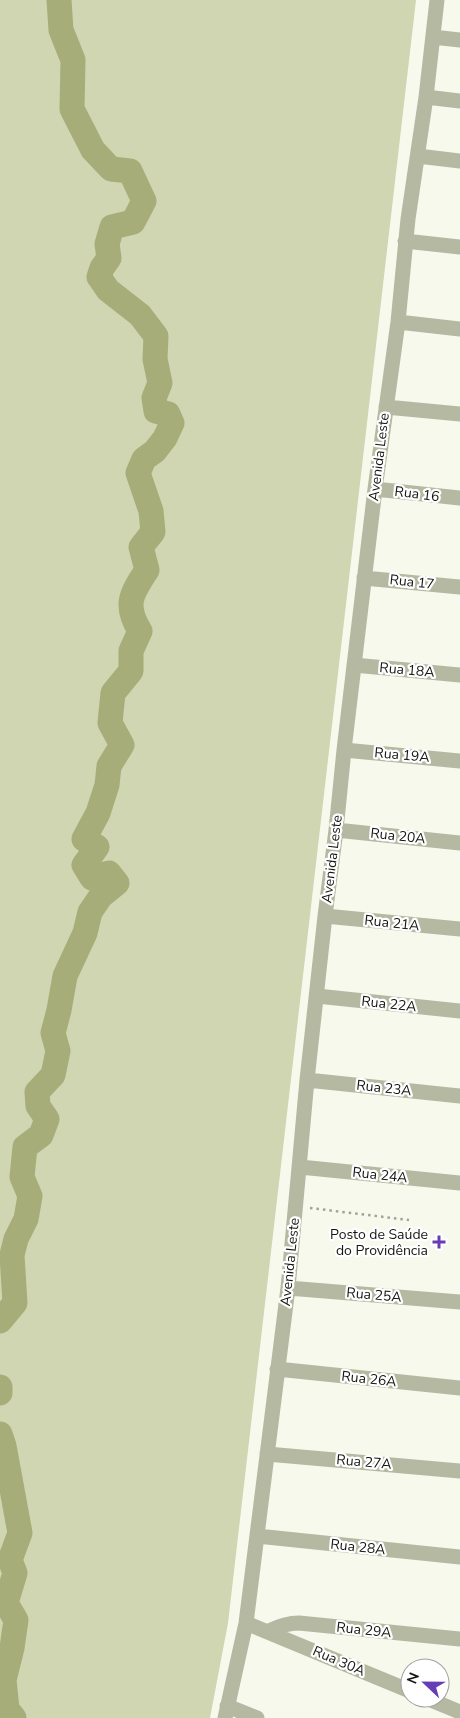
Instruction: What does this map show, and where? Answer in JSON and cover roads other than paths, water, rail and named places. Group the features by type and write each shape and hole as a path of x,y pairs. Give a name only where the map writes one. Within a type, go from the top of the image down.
{"street":[{"name":"Avenida Leste","path":"226,1712 246,1623 288,1288 307,1080 344,750 375,488 398,322 405,241 426,97 437,0"},
{"path":"433,37 460,40"},
{"path":"426,97 460,100"},
{"path":"418,156 460,161"},
{"path":"405,241 460,247"},
{"path":"398,322 460,329"},
{"path":"386,407 460,414"},
{"name":"Rua 16","path":"375,488 460,498"},
{"name":"Rua 17","path":"364,578 460,587"},
{"name":"Rua 18A","path":"354,665 460,675"},
{"name":"Rua 19A","path":"344,750 460,760"},
{"name":"Rua 20A","path":"336,830 460,843"},
{"name":"Rua 21A","path":"325,916 460,929"},
{"name":"Rua 22A","path":"317,996 460,1012"},
{"name":"Rua 23A","path":"307,1080 460,1096"},
{"name":"Rua 24A","path":"300,1166 460,1183"},
{"name":"Rua 25A","path":"288,1288 460,1302"},
{"name":"Rua 26A","path":"277,1369 460,1388"},
{"name":"Rua 27A","path":"267,1454 460,1471"},
{"name":"Rua 28A","path":"257,1536 460,1557"},
{"name":"Rua 30A","path":"246,1623 400,1687"},
{"name":"Rua 29A","path":"269,1631 289,1623 299,1623 460,1639"},
{"path":"226,1712 257,1718"}],"waterway":[{"path":"0,1321 15,1303 12,1255 16,1239 26,1219 30,1196 22,1177 25,1147 41,1135 47,1119 38,1106 37,1092 53,1075 58,1051 53,1033 65,976 85,933 90,912 101,896 117,883 109,873 92,878 84,865 97,847 84,839 98,813 107,785 109,766 122,745 110,723 113,693 131,671 131,651 140,631 135,622 131,607 137,586 147,570 141,547 153,532 151,511 138,473 144,459 155,451 165,438 172,423 168,414 156,411 154,398 160,383 155,359 156,336 140,315 108,290 99,277 102,268 109,258 107,244 112,227 133,222 144,201 130,171 111,169 93,150 72,109 73,60 61,30 59,0"},
{"path":"0,1387 0,1393"},
{"path":"0,1434 4,1446 20,1533 10,1560 15,1573 6,1603 16,1620 12,1648 4,1680 7,1709 14,1718"}],"place":[{"name":"Posto de Saúde do Providência","path":"439,1242"}]}
